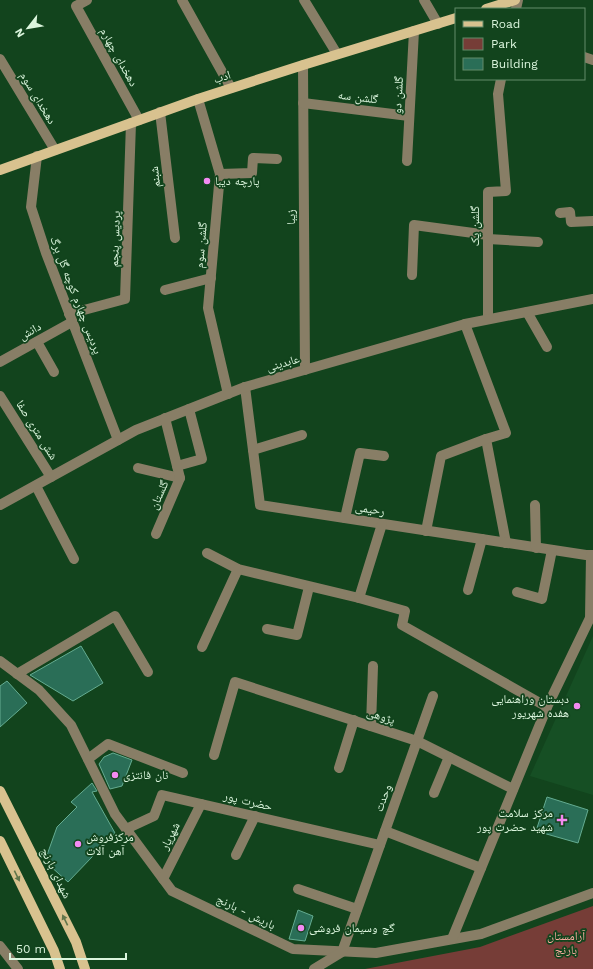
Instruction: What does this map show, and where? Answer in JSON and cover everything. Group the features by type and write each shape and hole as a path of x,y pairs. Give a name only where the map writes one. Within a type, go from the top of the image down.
{"main road":[{"path":"489,8 511,1"},
{"name":"ادب","path":"0,170 231,88 455,18"},
{"name":"شهدای بارنج","path":"0,791 76,942 85,969"},
{"path":"0,841 54,951 60,969"}],"street":[{"name":"دهخدای چهارم","path":"87,0 76,6 135,121"},
{"path":"182,0 231,88"},
{"path":"304,0 337,54"},
{"path":"424,0 438,24"},
{"name":"گلشن دو","path":"407,160 414,31"},
{"name":"دهخدای سوم","path":"0,59 55,150"},
{"name":"زیبا","path":"302,65 305,370"},
{"name":"گلشن یک","path":"488,319 488,192 506,191 498,94 501,80"},
{"name":"گلشن سوم","path":"198,99 220,174 208,308 228,394"},
{"name":"گلشن سه","path":"303,103 409,116"},
{"name":"شبنم","path":"160,112 175,238"},
{"name":"پردیس پنجم","path":"71,318 125,299 135,121"},
{"name":"پردیس چهارم کوچه گل برگ","path":"37,156 31,207 46,253 118,440"},
{"path":"220,174 252,173 253,158 277,160"},
{"path":"560,213 570,212 571,222 593,221"},
{"path":"412,275 414,225 488,237 538,242"},
{"path":"166,290 211,278"},
{"name":"عابدینی","path":"0,504 36,486 136,430 245,387 464,324 593,299"},
{"path":"527,312 547,347"},
{"name":"دانش","path":"0,362 37,342 71,318"},
{"path":"426,530 441,456 506,433 464,324"},
{"path":"37,342 54,372"},
{"name":"رحیمی","path":"245,387 260,505 536,548 592,555"},
{"name":"شش متری صفا","path":"0,396 51,477"},
{"path":"177,466 202,459 189,409"},
{"name":"گلستان","path":"156,534 180,478 165,418"},
{"path":"253,450 302,435"},
{"path":"486,439 506,543"},
{"path":"345,518 360,453 384,456"},
{"path":"138,468 180,478"},
{"path":"36,486 74,559"},
{"path":"535,505 536,548"},
{"path":"359,598 382,524"},
{"path":"468,590 482,539"},
{"path":"516,592 542,598 552,550"},
{"path":"207,553 238,569 359,598 405,611 402,625 547,707"},
{"path":"452,939 547,707 590,618 592,555"},
{"path":"202,647 238,569"},
{"path":"267,629 297,636 309,586"},
{"path":"17,674 115,616 148,672"},
{"name":"باریش - بارنج","path":"0,662 39,690 70,725 115,814 172,891 293,949 376,954 480,934 593,893"},
{"path":"371,726 373,666"},
{"name":"پژوهی","path":"214,755 235,682 417,741 513,789"},
{"name":"وحدت","path":"342,952 433,696"},
{"path":"339,768 354,720"},
{"path":"88,759 108,744 182,772"},
{"path":"434,792 449,756"},
{"name":"حضرت پور","path":"126,829 154,816 162,794 380,845"},
{"name":"شهریار","path":"163,879 201,804"},
{"path":"236,855 255,816"},
{"path":"385,831 481,868"},
{"path":"298,889 357,909"},
{"path":"0,946 18,969"},
{"path":"314,969 342,952"}],"shaded area":[{"name":"دبستان وراهنمایی هفده شهریور","path":"593,636 593,795 530,776"}],"green space":[{"name":"آرامستان بارنج","path":"593,906 593,969 365,969 480,947"}],"building":[{"path":"81,646 103,683 73,701 30,675"},
{"path":"7,681 27,703 0,727 0,686"},
{"name":"نان فانتزی","path":"113,753 132,760 122,786 110,789 99,764 104,757"},
{"name":"مرکزفروش آهن آلات","path":"92,783 97,791 92,792 115,833 68,882 49,865 47,855 57,827 77,807 71,802"},
{"name":"مرکز سلامت شهید حضرت پور","path":"547,797 588,810 578,843 536,831"},
{"name":"گچ وسیمان فروشی","path":"298,910 313,916 305,941 289,939"}],"place":[{"name":"پارچه دیبا","path":"207,181"},
{"name":"دبستان وراهنمایی هفده شهریور","path":"577,706"},
{"name":"نان فانتزی","path":"115,775"},
{"name":"مرکز سلامت شهید حضرت پور","path":"562,820"},
{"name":"مرکزفروش آهن آلات","path":"78,844"},
{"name":"گچ وسیمان فروشی","path":"301,928"}]}
